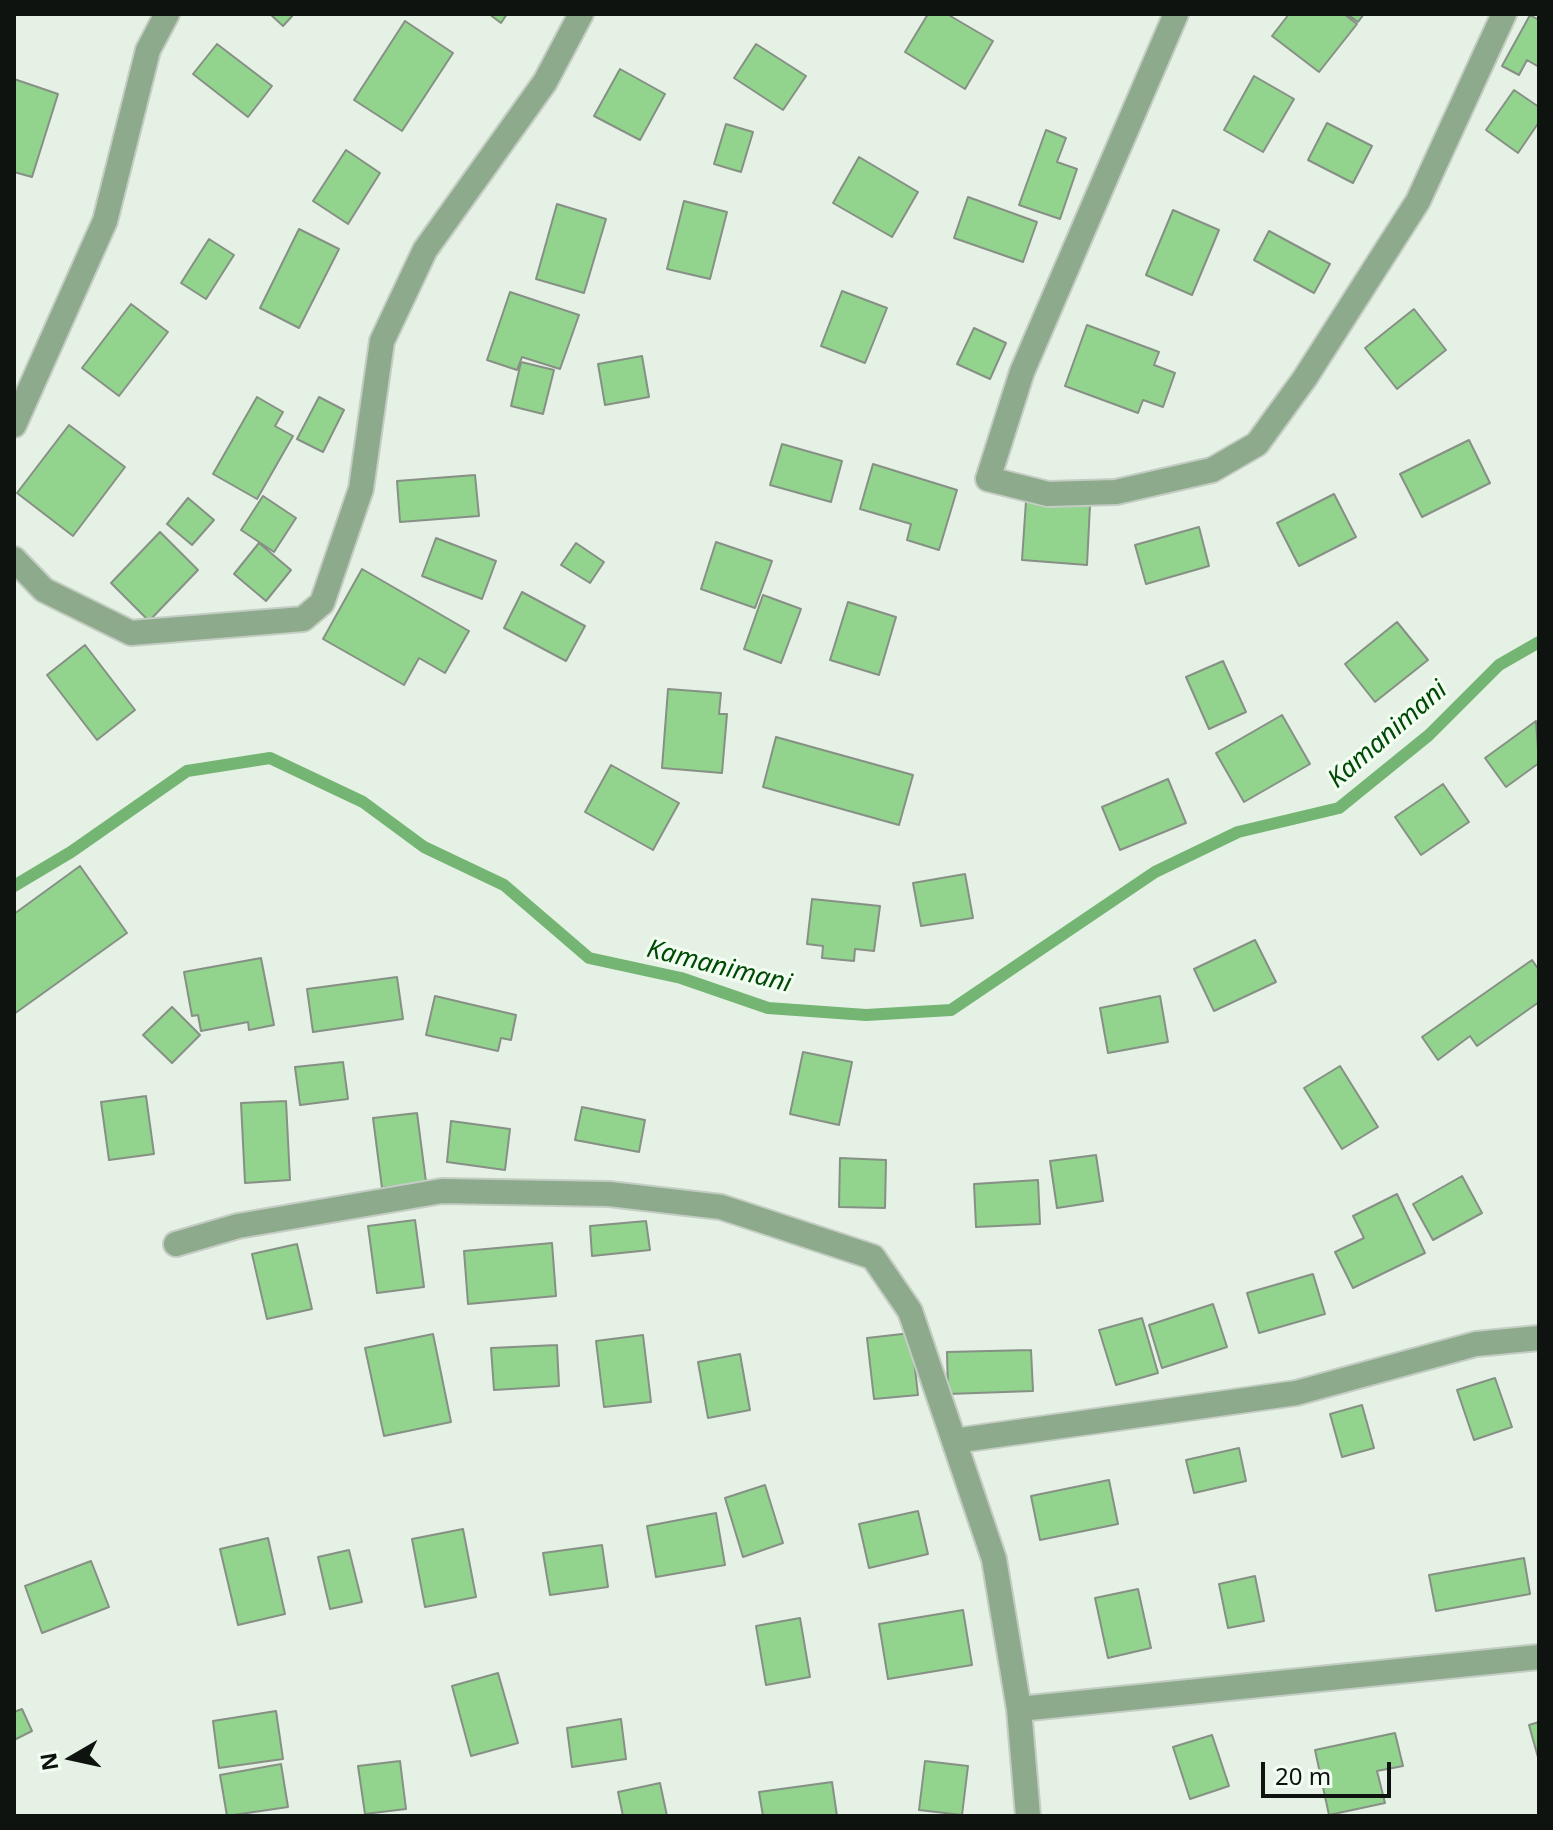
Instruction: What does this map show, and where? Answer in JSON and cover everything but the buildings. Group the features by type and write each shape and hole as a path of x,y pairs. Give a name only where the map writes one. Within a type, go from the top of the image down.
{"street":[{"path":"14,425 105,221 148,50 167,14"},
{"path":"14,559 44,590 131,633 303,619 322,603 361,489 382,341 425,250 545,82 581,14"},
{"path":"1176,14 1022,372 988,479 1048,494 1116,492 1212,470 1257,444 1305,378 1418,201 1504,14"},
{"path":"176,1244 238,1226 442,1191 609,1194 721,1207 873,1257 910,1311 994,1559 1019,1709 1028,1816"},
{"path":"954,1441 1296,1393 1476,1344 1539,1338"},
{"path":"1019,1709 1539,1657"}],"waterway":[{"name":"Kamanimani","path":"14,886 71,852 187,771 270,758 363,802 424,847 504,885 589,958 681,978 768,1008 866,1015 951,1010 1155,872 1238,832 1339,808 1429,735 1499,665 1539,642"}]}
